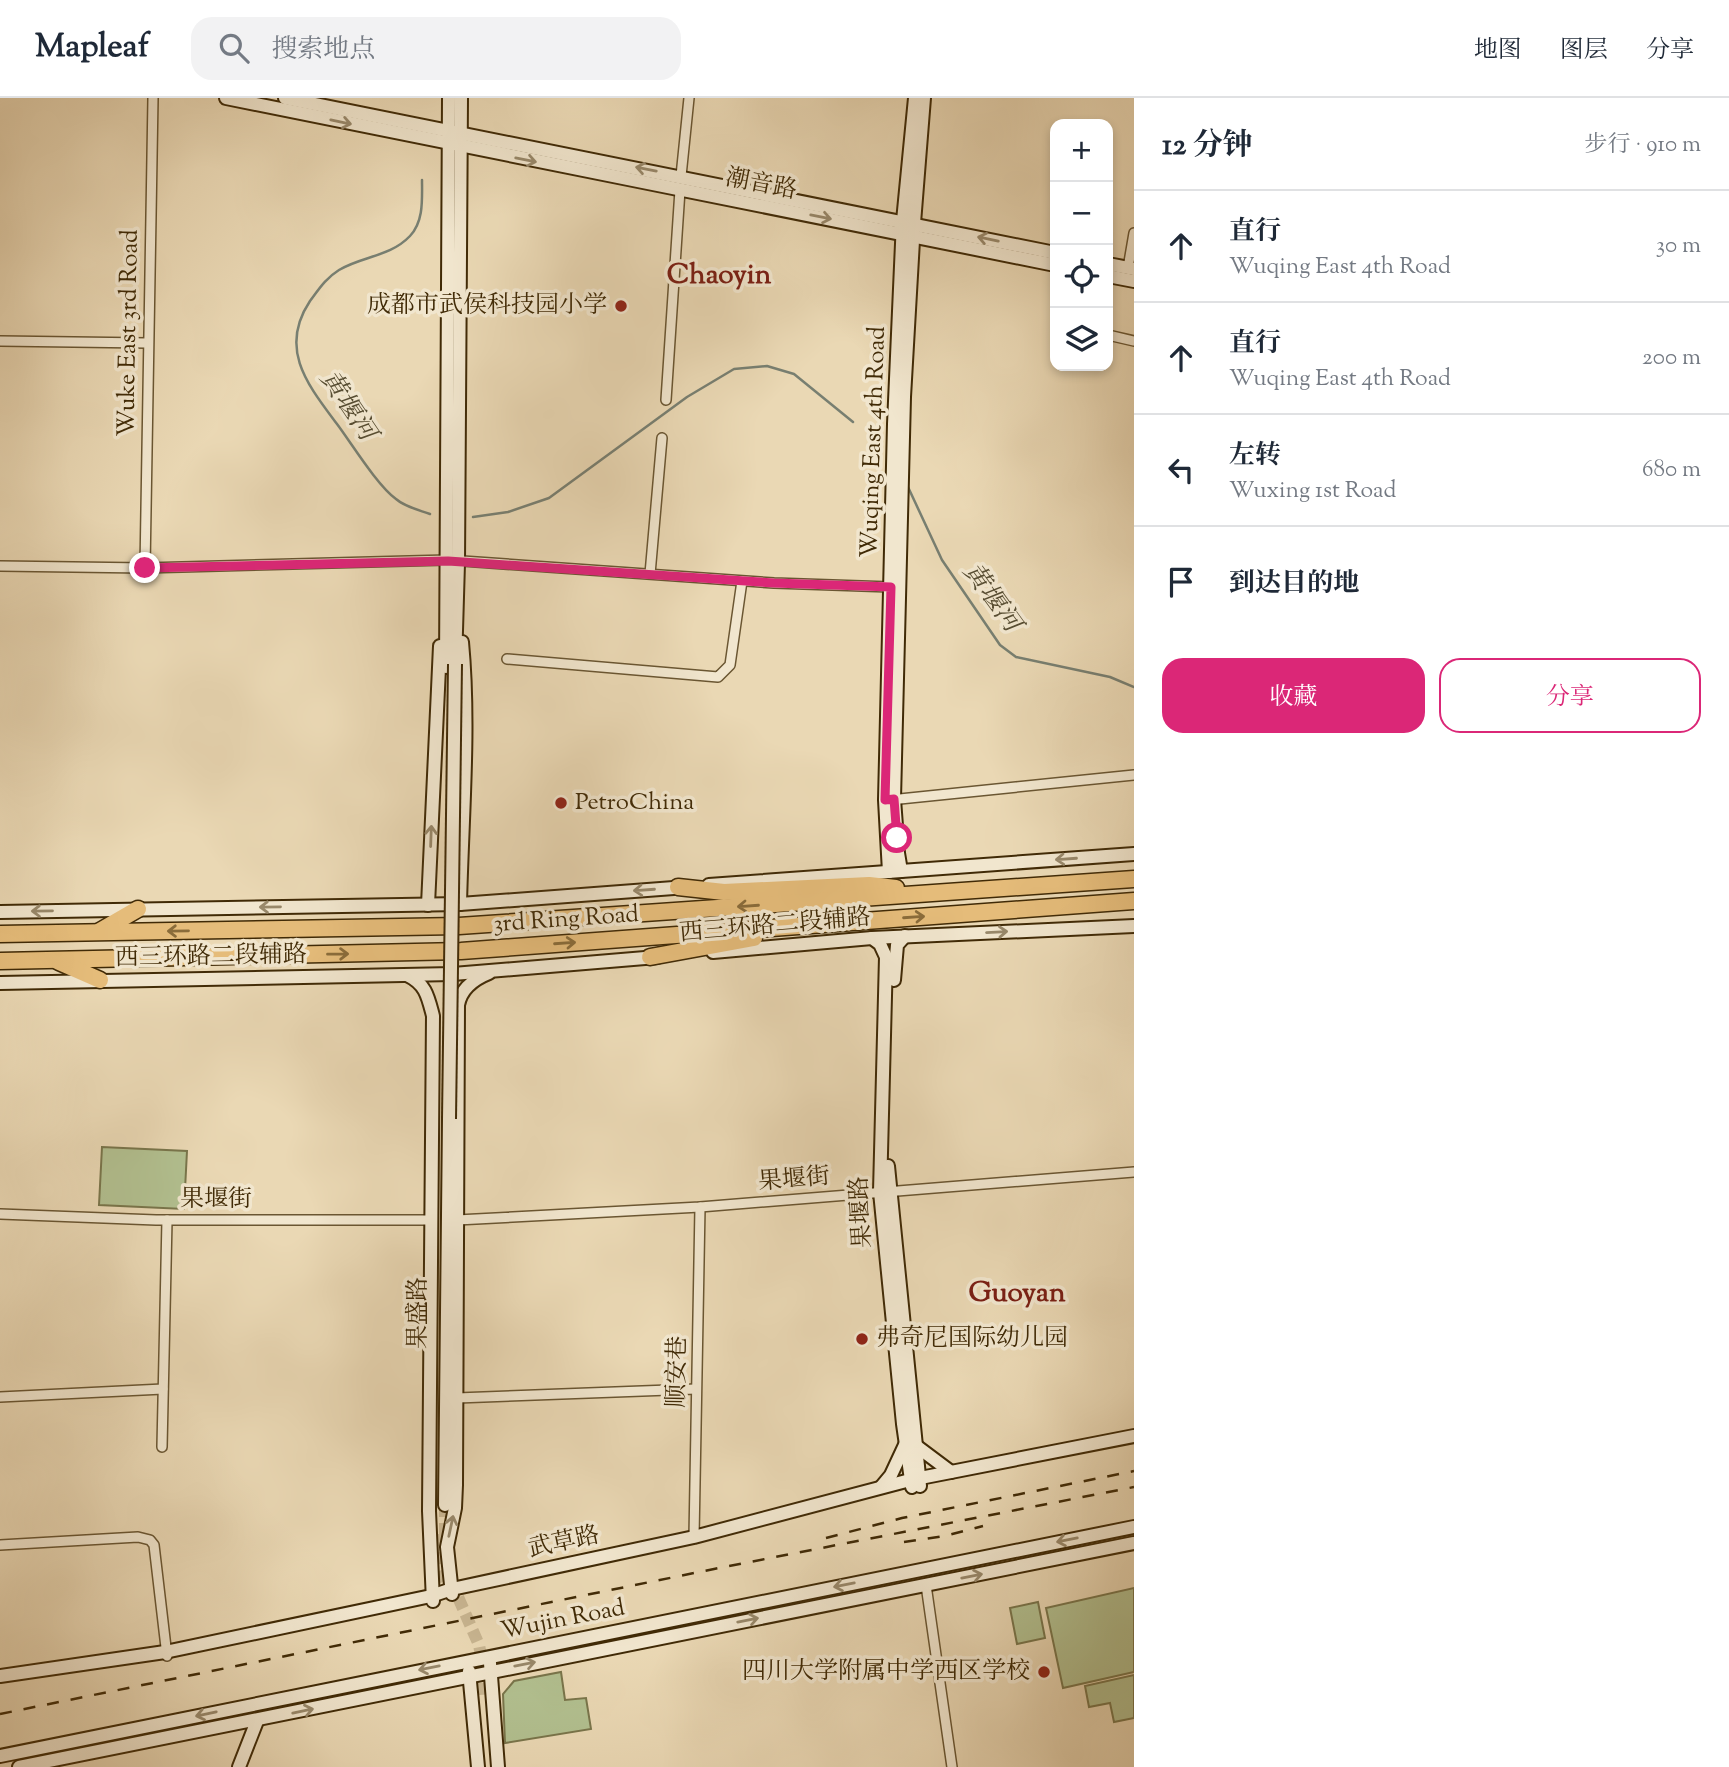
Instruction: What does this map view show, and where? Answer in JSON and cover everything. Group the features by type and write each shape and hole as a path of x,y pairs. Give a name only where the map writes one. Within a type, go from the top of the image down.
{"highway":[{"name":"3rd Ring Road","path":"0,934 459,926 1134,879"},
{"path":"678,887 724,892 869,885 933,893"},
{"name":"3rd Ring Road","path":"0,961 461,951 1134,901"},
{"path":"98,932 138,909"},
{"path":"650,957 831,923"},
{"path":"54,960 100,980"}],"street":[{"name":"Wuke East 3rd Road","path":"145,568 153,98"},
{"name":"潮音路","path":"226,98 680,190 1050,252"},
{"name":"潮音路","path":"285,98 681,176 1050,264"},
{"path":"449,98 455,132"},
{"path":"428,905 438,665 452,601 454,146 461,98"},
{"path":"681,176 689,98"},
{"name":"Wuqing East 4th Road","path":"895,871 889,800 894,424 915,98"},
{"name":"Wuqing East 4th Road","path":"889,800 908,228 924,98"},
{"path":"666,400 680,190"},
{"path":"1113,265 1131,269 1134,233"},
{"path":"1113,277 1134,281"},
{"path":"1113,336 1134,341"},
{"path":"0,341 147,343"},
{"path":"650,574 662,438"},
{"path":"0,566 145,568 453,562 742,581 891,587"},
{"path":"507,659 718,677 730,665 742,581"},
{"path":"452,601 464,664 460,904"},
{"name":"果盛路","path":"441,1505 452,601"},
{"path":"889,800 1134,775"},
{"name":"西三环路二段辅路","path":"0,912 460,904 1134,854"},
{"name":"西三环路二段辅路","path":"0,983 495,971 872,938 1134,926"},
{"name":"果堰路","path":"884,1191 888,1170 895,957 897,945 905,936"},
{"name":"果堰路","path":"872,938 880,944 886,957 884,1191 915,1483"},
{"path":"452,1591 447,1547 455,1508 458,1005 459,998 472,982 495,971"},
{"path":"407,975 421,983 428,995 433,1016 429,1511 432,1598"},
{"name":"果堰街","path":"457,1220 700,1207 1134,1172"},
{"name":"顺安巷","path":"694,1536 700,1207"},
{"name":"果堰街","path":"0,1214 167,1220 431,1220"},
{"path":"162,1447 167,1220"},
{"path":"431,1253 444,1305 457,1339"},
{"path":"431,1336 444,1305 457,1256"},
{"path":"0,1397 163,1389"},
{"path":"457,1398 696,1389"},
{"name":"武草路","path":"452,1591 689,1544 951,1472 1134,1436"},
{"name":"武草路","path":"0,1684 166,1654 432,1598 452,1591 694,1536 881,1487 1134,1444"},
{"path":"881,1487 910,1445 951,1472"},
{"name":"Wujin Road","path":"0,1756 1134,1527"},
{"path":"0,1545 138,1537 150,1540 154,1545 166,1654"},
{"name":"Wujin Road","path":"19,1767 1134,1543"},
{"path":"926,1585 952,1767"},
{"name":"武草路","path":"0,1676 166,1654"},
{"path":"489,1656 498,1767"},
{"path":"469,1660 478,1767"},
{"path":"486,1767 482,1697 491,1767"},
{"path":"239,1767 257,1721"}],"green space":[{"path":"102,1147 187,1151 184,1209 99,1205"},
{"path":"1134,1588 1134,1672 1063,1688 1046,1608"},
{"path":"1038,1602 1045,1638 1017,1644 1010,1608"},
{"path":"561,1672 565,1700 586,1698 591,1729 505,1743 503,1694 514,1681"},
{"path":"1134,1675 1134,1718 1114,1722 1110,1703 1089,1707 1085,1686"}],"waterway":[{"name":"黄堰河","path":"422,180 421,210 415,230 394,248 348,265 326,280 301,318 297,351 307,381 381,484 400,502 430,514"},
{"name":"黄堰河","path":"473,517 508,512 549,498 687,397 734,369 767,366 794,374 853,422"},
{"name":"黄堰河","path":"908,487 942,560 1000,645 1016,657 1110,677 1134,687"}],"tunnel":[{"path":"445,1505 445,1543"},
{"path":"439,1534 442,1569 448,1588"},
{"path":"451,1581 479,1645 485,1697"}],"railway":[{"path":"826,1538 902,1518 1134,1471"},
{"path":"0,1714 1134,1487"},
{"path":"904,1542 945,1536 983,1526"}],"place":[{"name":"成都市武侯科技园小学","path":"621,306"},
{"name":"PetroChina","path":"561,803"},
{"name":"弗奇尼国际幼儿园","path":"862,1339"},
{"name":"四川大学附属中学西区学校","path":"1044,1672"}],"district":[{"name":"Chaoyin","path":"719,276"},
{"name":"Guoyan","path":"1017,1294"}],"route":[{"path":"145,568 448,561 774,583 891,587 885,800 894,799 897,838"}]}
